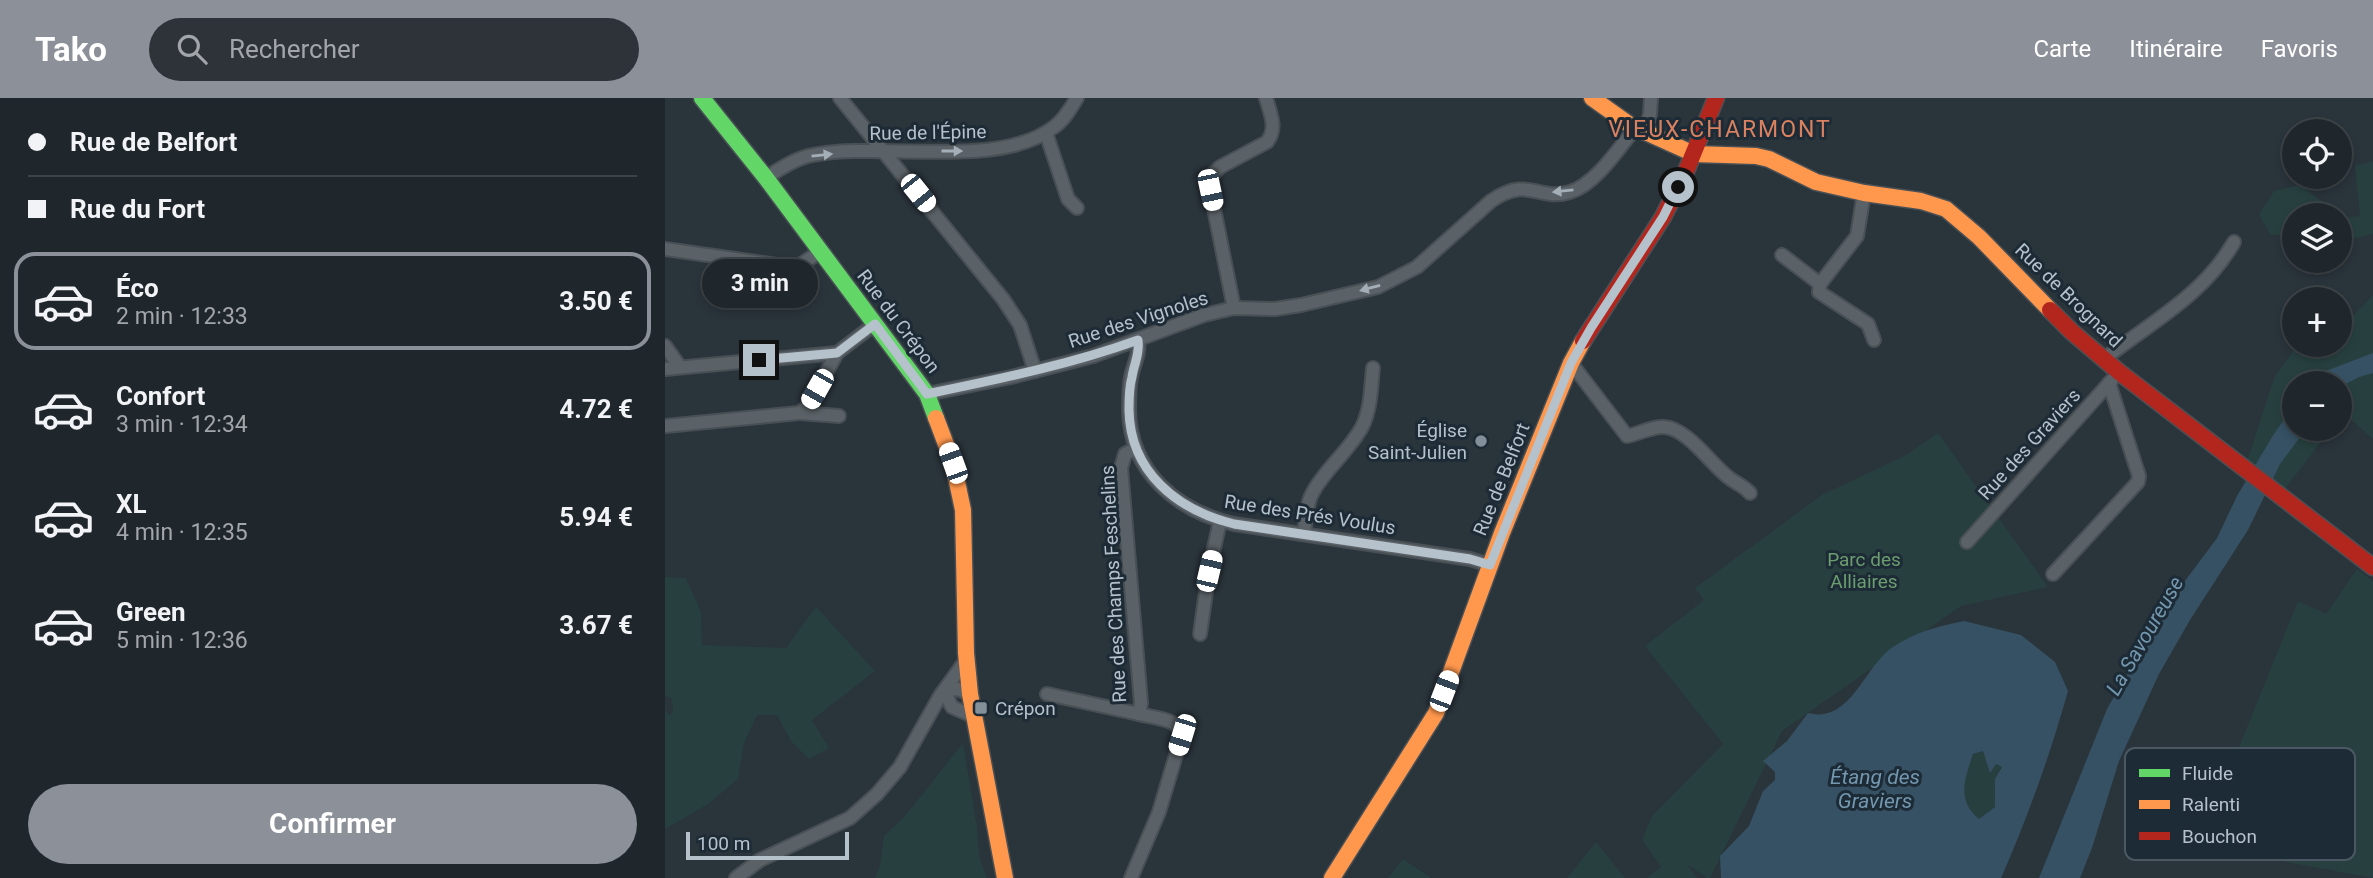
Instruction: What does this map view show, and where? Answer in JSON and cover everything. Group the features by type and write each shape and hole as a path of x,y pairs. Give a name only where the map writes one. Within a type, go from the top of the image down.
{"street":[{"name":"Rue du Crépon","path":"702,98 766,178 927,394 953,463 963,510 966,660 1005,878"},
{"path":"840,98 1013,312 1035,371"},
{"name":"Rue de l'Épine","path":"766,178 782,167 807,156 884,151 998,150 1046,133 1057,125 1077,98"},
{"path":"1234,308 1210,190 1211,176 1220,167 1267,142 1272,135 1273,124 1266,98"},
{"path":"1591,98 1640,129 1694,154"},
{"path":"1640,129 1650,114 1651,98"},
{"name":"Rue de Belfort","path":"1332,878 1436,713 1490,565 1571,363 1663,217 1694,154 1716,98"},
{"name":"Rue des Vignoles","path":"927,394 1093,356 1186,320 1234,308 1275,309 1378,287 1417,267 1491,201 1505,192 1526,188 1562,194 1572,192 1590,181 1640,129"},
{"path":"1046,133 1068,199 1077,208"},
{"name":"Rue de Brognard","path":"1694,154 1756,156 1769,159 1816,182 1864,193 1921,201 1946,209 1979,237 2103,359 2114,378 2245,470 2373,567"},
{"path":"1864,193 1857,236 1819,284 1819,292 1868,324 1874,340"},
{"path":"2103,359 2150,327 2194,291 2219,266 2234,242"},
{"path":"665,250 791,267 800,265 821,251"},
{"path":"1781,255 1819,284"},
{"path":"799,413 807,407 837,353 875,324"},
{"name":"Rue des Prés Voulus","path":"1138,340 1139,352 1131,377 1129,411 1135,449 1146,469 1179,502 1220,521 1470,559 1490,565"},
{"path":"665,346 680,367"},
{"path":"665,369 837,353"},
{"path":"1571,363 1627,436 1663,427 1674,430 1694,444 1729,478 1744,485 1750,493"},
{"path":"1304,534 1313,492 1350,446 1363,424 1370,401 1373,368"},
{"path":"2053,574 2138,482 2139,476 2114,378"},
{"name":"Rue des Graviers","path":"1967,542 2114,378"},
{"path":"665,426 799,413 839,416"},
{"name":"Rue des Champs Feschelins","path":"1047,694 1139,714 1141,703 1121,467 1125,454 1135,449"},
{"path":"1200,635 1209,571 1220,521"},
{"path":"736,878 760,860 850,818 877,794 900,767 944,691 966,660"},
{"path":"944,691 957,690 970,694"},
{"path":"944,691 952,708 975,717"},
{"path":"927,720 952,708 970,694"},
{"path":"1131,878 1159,811 1182,735 1181,728 1176,723 1139,714"}],"green space":[{"path":"2373,162 2373,234 2352,239 2352,217 2360,216 2355,165"},
{"path":"2283,189 2305,189 2324,203 2282,203 2282,236 2270,234 2259,214 2274,191"},
{"path":"2373,295 2373,439 2352,420 2352,371 2282,371 2282,441 2322,441 2284,490 2247,462 2274,378 2289,357 2352,357 2352,317"},
{"name":"Parc des Alliaires","path":"1938,433 2048,587 1961,606 1782,731 1710,878 1687,864 1697,878 1647,878 1661,867 1642,840 1652,816 1723,744 1645,646 1704,600 1695,588 1822,495 1906,455"},
{"path":"2357,569 2373,581 2373,878 2275,860 2355,860 2355,748 2239,748 2298,601 2326,614"},
{"path":"665,577 686,578 701,612 702,645 786,648 816,607 875,671 812,720 829,748 809,759 791,741 777,715 757,715 744,743 738,779 708,804 665,829 665,710 670,716 673,710 672,699 665,695"},
{"path":"963,743 979,856 987,878 875,878 880,866 884,836 906,815"},
{"path":"1983,751 1990,773 1996,764 2002,766 1995,779 1995,807 1979,819 1967,804 1964,788 1973,754"},
{"path":"1596,842 1625,878 1567,878"},
{"path":"1403,859 1431,878 1388,878"}],"water":[{"path":"2373,353 2373,373 2352,381 2352,371 2326,371"},
{"name":"La Savoureuse","path":"2282,422 2282,441 2297,441 2280,464 2248,530 2159,674 2119,761 2080,878 2039,878 2107,709 2167,605 2217,538 2237,496"},
{"name":"Étang des Graviers","path":"1964,621 2021,635 2055,662 2068,691 2038,786 2001,878 1721,878 1720,856 1749,826 1763,791 1775,780 1775,772 1763,761 1787,741 1808,713 1823,714 1846,702 1893,647 1919,633","holes":["1983,751 1990,773 1996,764 2002,767 1995,779 1995,807 1979,819 1967,804 1964,788 1973,754"]}],"traffic: fast":[{"path":"702,98 766,178 927,394 936,418"}],"traffic: slow":[{"path":"1592,98 1630,125 1694,154 1756,156 1769,159 1816,182 1864,193 1921,201 1946,209 1979,237 2050,310"},
{"path":"1332,878 1436,713 1502,533 1571,363 1583,341"},
{"path":"936,418 953,463 963,510 966,653 970,694 1005,878"}],"traffic: jam":[{"path":"1583,341 1663,217 1687,169 1716,98"},
{"path":"2050,310 2119,372 2373,567"}],"place":[{"name":"Église Saint-Julien","path":"1481,441"},
{"name":"Crépon","path":"981,708"}],"district":[{"name":"VIEUX-CHARMONT","path":"1720,129"}],"route":[{"path":"759,360 837,353 875,324 927,394 1052,367 1138,340 1139,352 1131,377 1129,411 1135,449 1146,469 1179,502 1220,521 1234,524 1470,559 1490,565 1571,363 1663,217 1678,187"}]}
